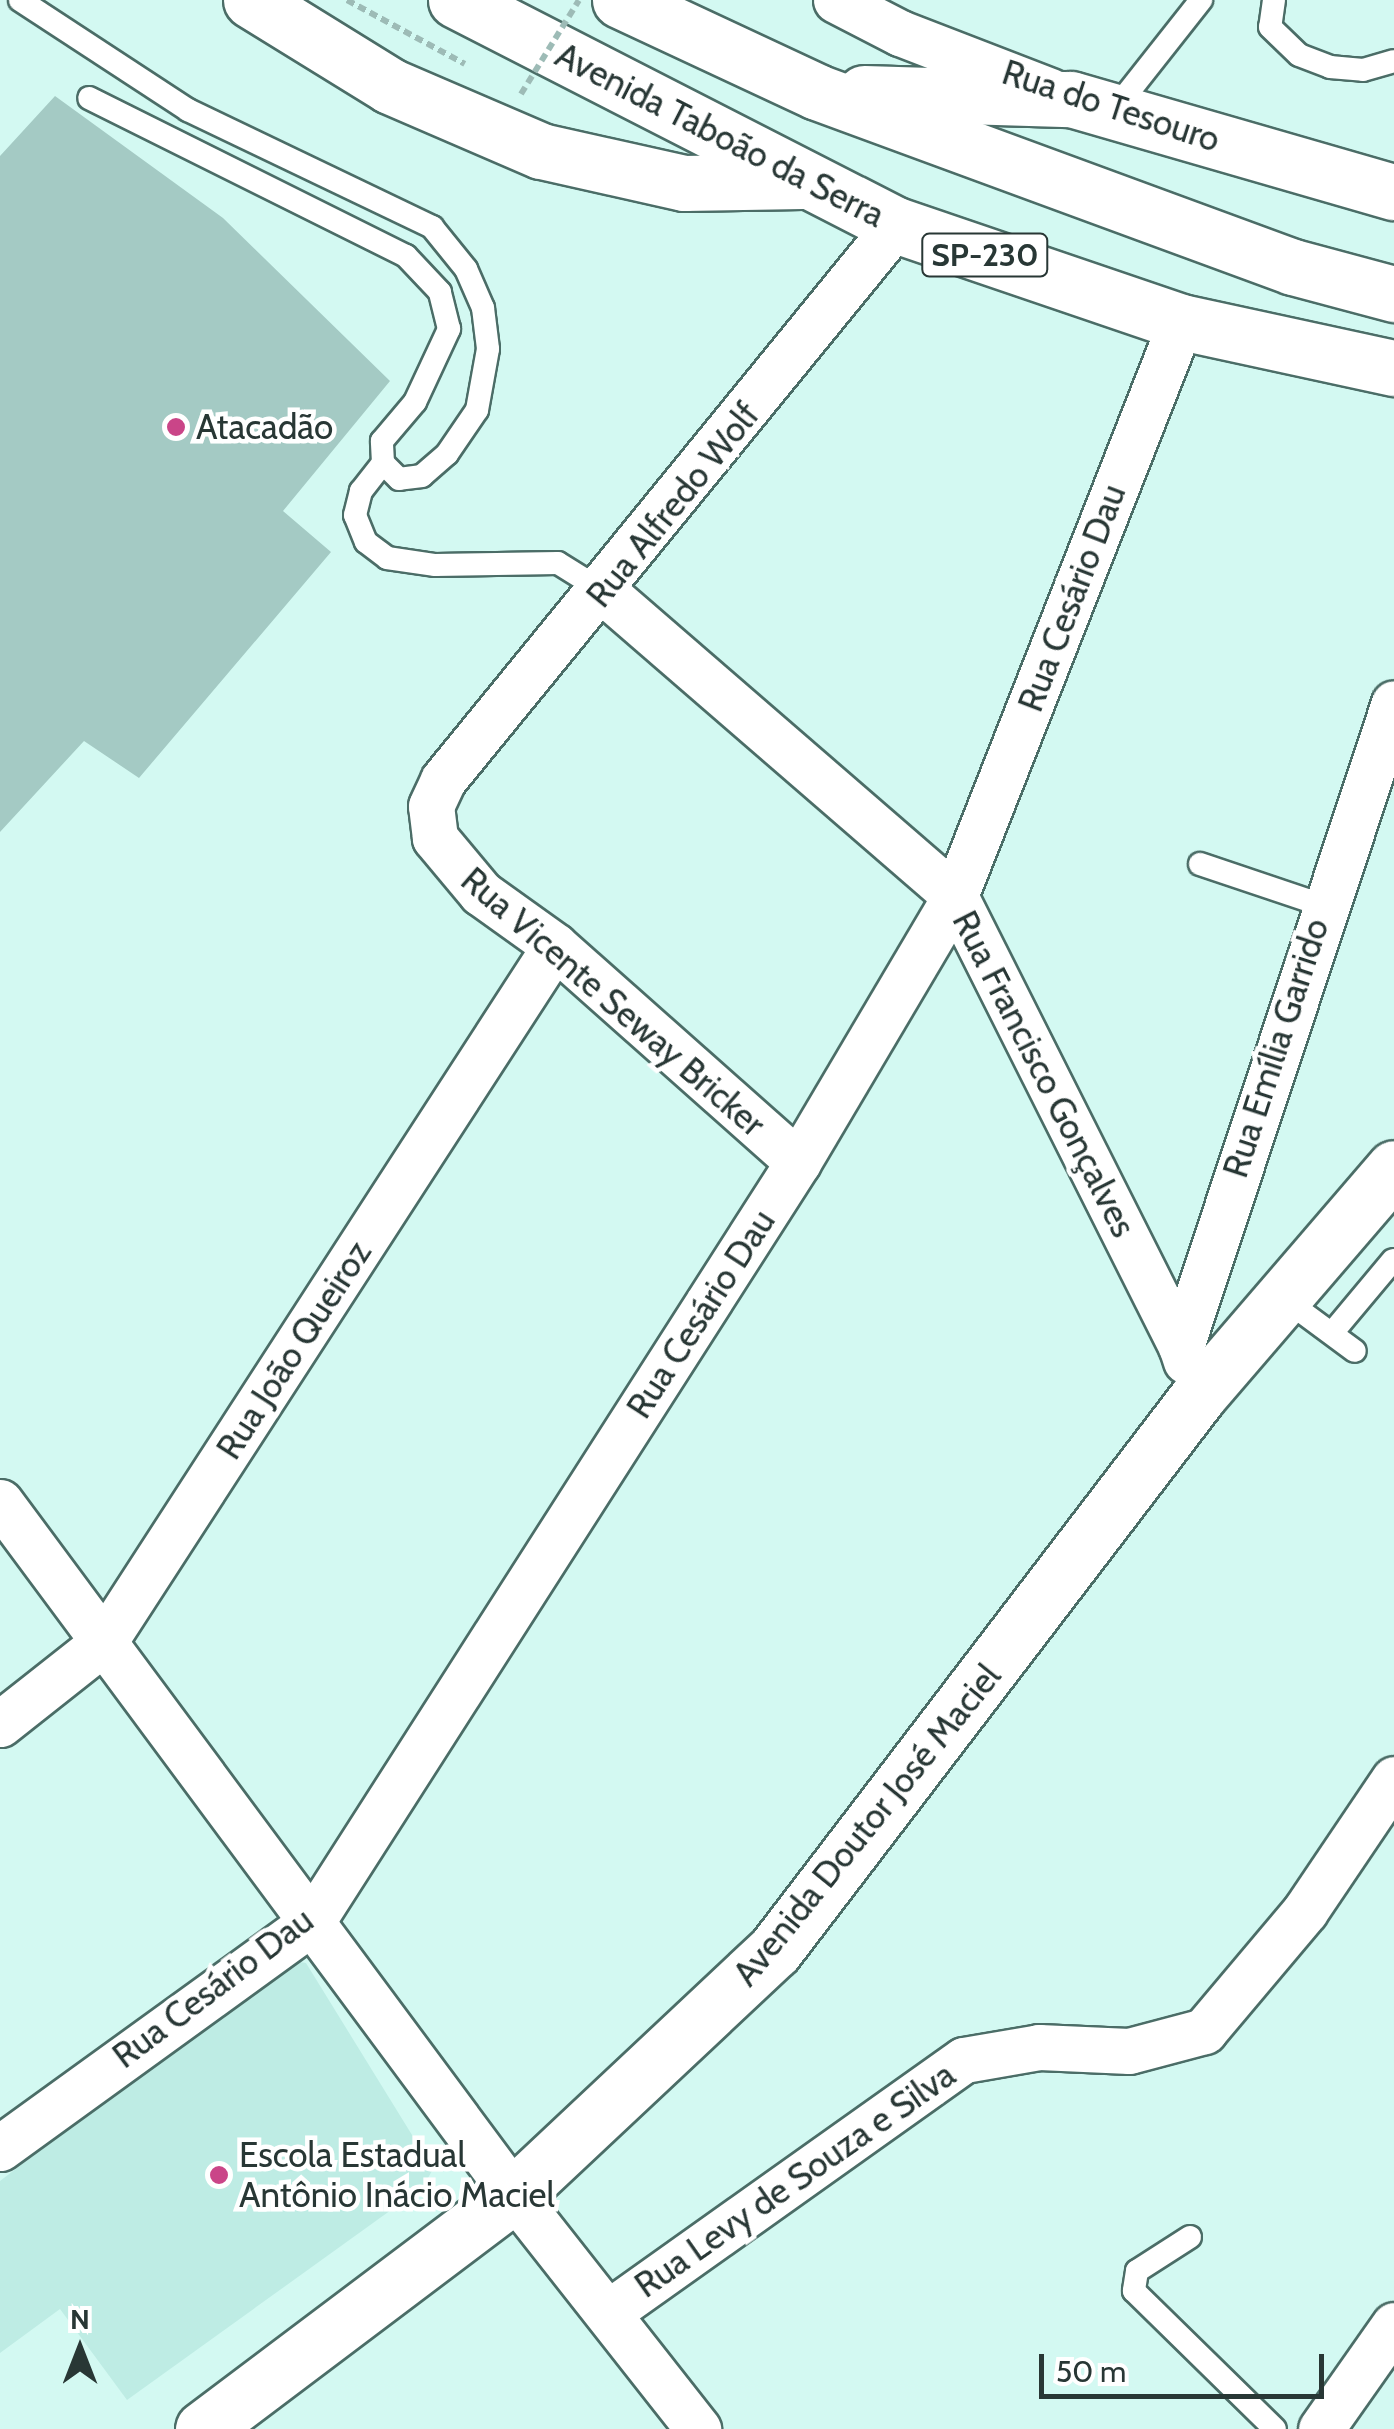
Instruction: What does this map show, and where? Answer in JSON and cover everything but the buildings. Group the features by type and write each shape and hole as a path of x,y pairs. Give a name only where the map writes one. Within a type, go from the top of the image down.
{"main road":[{"path":"251,0 390,86 541,151 684,183 808,180"},
{"name":"Avenida Taboão da Serra","path":"456,0 896,225 1180,322 1394,368"},
{"name":"SP-230","path":"620,0 816,92 1292,267 1394,294"},
{"path":"816,92 1093,104"},
{"name":"Rua do Tesouro","path":"1093,104 1394,192"},
{"name":"Avenida Doutor José Maciel","path":"203,2429 514,2195 775,1950 1190,1371 1283,1298 1394,1168"}],"street":[{"name":"Rua do Tesouro","path":"836,0 900,33 1093,104"},
{"name":"Rua Alfredo Wolf","path":"443,780 603,591 896,225"},
{"name":"Rua Cesário Dau","path":"0,2148 312,1923 798,1162 955,896 1180,322"},
{"name":"Rua Francisco Gonçalves","path":"603,591 955,896 1190,1371"},
{"name":"Rua Emília Garrido","path":"1190,1371 1322,905 1394,703"},
{"name":"Rua Vicente Seway Bricker","path":"443,780 431,820 451,862 481,893 555,946 798,1162"},
{"name":"Rua João Queiroz","path":"0,1724 104,1642 555,946"},
{"path":"0,1502 514,2195 698,2429"},
{"name":"Rua Levy de Souza e Silva","path":"609,2312 964,2060 1039,2046 1129,2051 1204,2031 1305,1910 1394,1779"},
{"path":"1321,2429 1394,2325"}],"lane":[{"path":"20,0 188,110 432,227 466,268 483,308 488,349 477,410 422,476 399,479 382,464"},
{"path":"1093,104 1201,0"},
{"path":"1274,0 1270,27 1299,54 1330,67 1363,70 1394,61"},
{"path":"88,98 406,256 440,292 449,329 415,402 382,441 382,464 361,491 355,515 366,542 387,558 435,566 558,563 603,591"},
{"path":"1200,864 1322,905"},
{"path":"1332,1333 1393,1260"},
{"path":"1283,1298 1355,1351"},
{"path":"1190,2236 1137,2271 1134,2291 1275,2429"}],"path":[{"path":"347,0 469,66"},
{"path":"504,85 522,94 578,0"}],"shaded area":[{"name":"Escola Estadual Antônio Inácio Maciel","path":"289,1960 306,1963 433,2169 423,2187 127,2400 60,2309 0,2353 0,2181"}],"place":[{"name":"Atacadão","path":"176,427"},
{"name":"Escola Estadual Antônio Inácio Maciel","path":"219,2175"}]}
